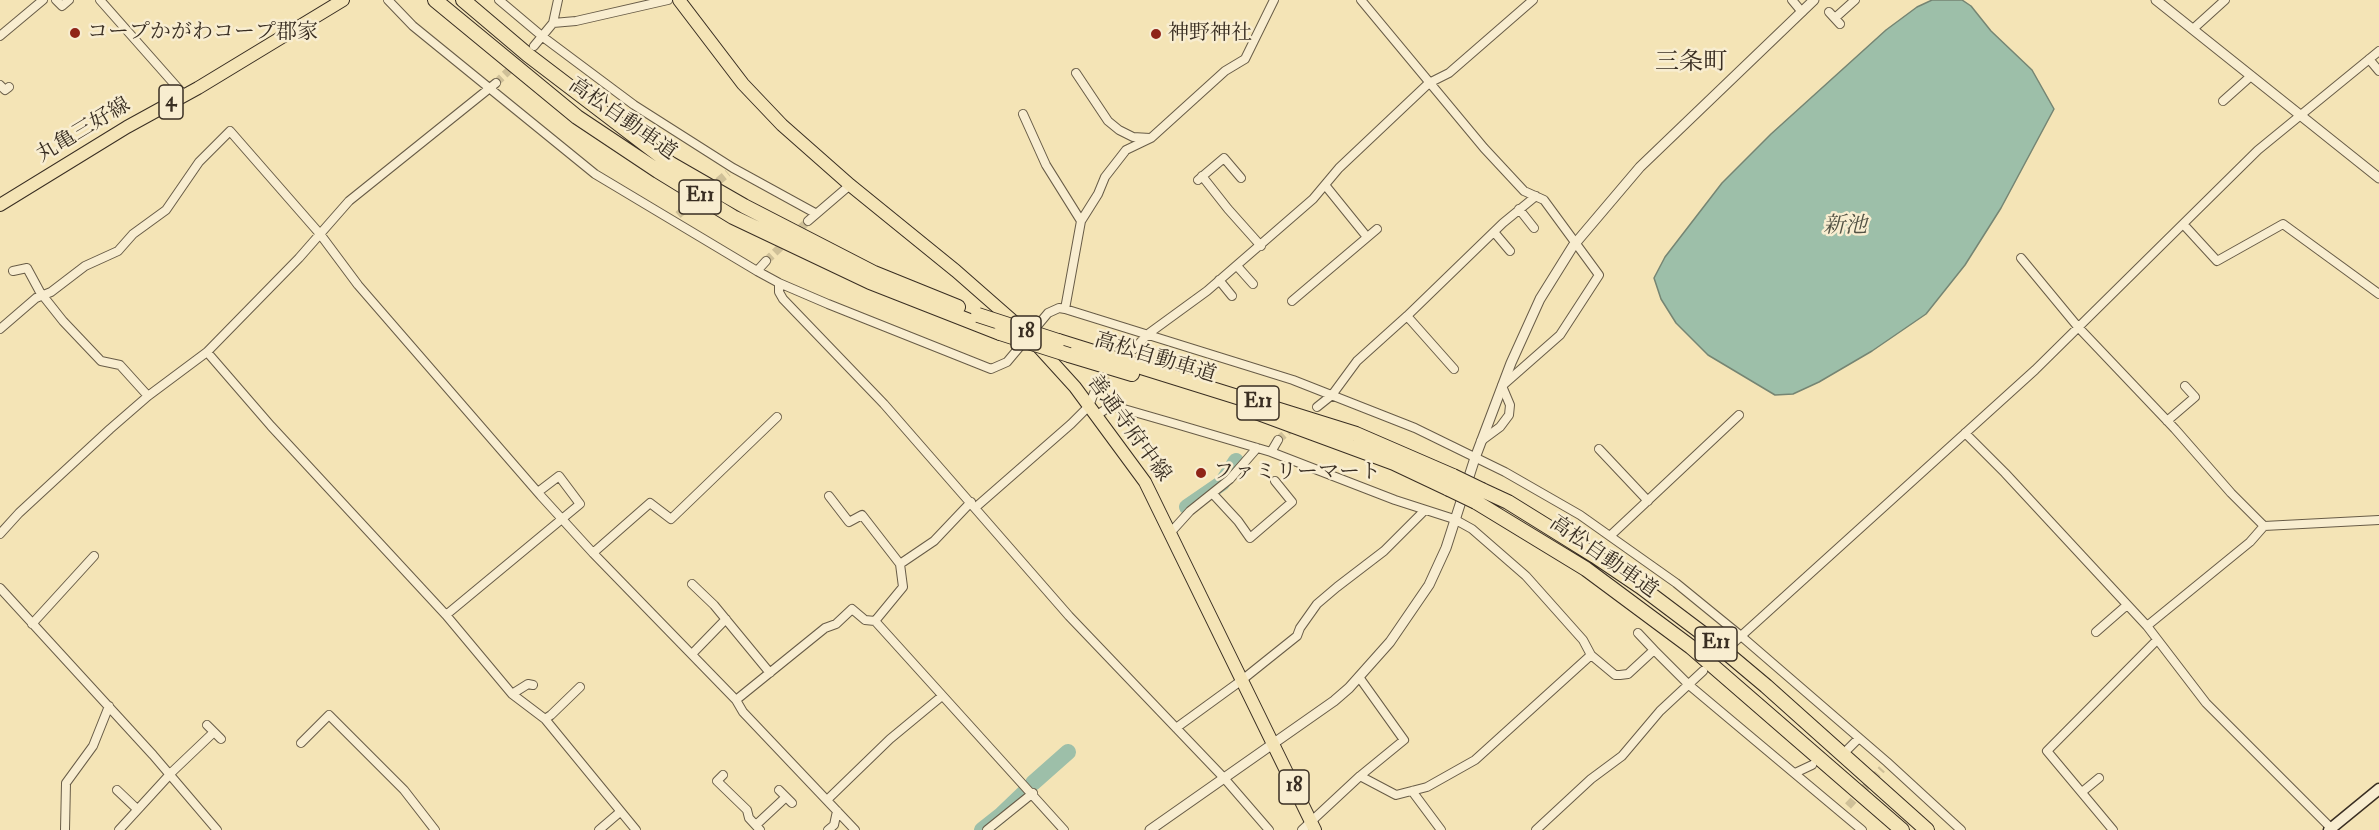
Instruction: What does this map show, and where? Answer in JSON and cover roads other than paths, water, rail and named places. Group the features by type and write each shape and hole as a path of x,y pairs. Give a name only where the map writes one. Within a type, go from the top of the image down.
{"highway":[{"name":"高松自動車道","path":"435,0 577,117 658,171 734,217 870,282 1000,333 1275,418 1451,482"},
{"name":"高松自動車道","path":"463,0 528,55 671,164 744,206 874,273 978,315 1356,434 1479,496 1586,568 1691,647 1902,830"},
{"name":"高松自動車道","path":"1479,496 1508,502 1641,586 1766,686 1927,830"}],"main road":[{"name":"丸亀三好線","path":"0,205 343,0"},
{"name":"善通寺府中線","path":"679,0 743,84 783,125 1028,336 1093,410 1145,482 1171,532 1273,744 1309,827"},
{"path":"2330,829 2379,789"}],"street":[{"path":"0,36 43,0"},
{"path":"56,0 62,6 69,0"},
{"path":"100,0 184,95"},
{"path":"388,0 413,26 595,174 676,218 779,283 991,369 1007,362 1048,313 1059,308 1065,309 1283,377 1332,395 1415,428 1505,472 1580,515 1676,583 1741,636 1955,828"},
{"path":"499,0 543,37 634,105 730,170 815,213"},
{"path":"534,46 553,23 558,0"},
{"path":"553,23 576,21 668,0"},
{"path":"1065,309 1081,221 1098,194 1105,177 1126,150 1151,138 1226,71 1245,59 1274,0"},
{"path":"1361,0 1429,83 1524,191 1544,200 1599,275 1560,335 1502,386"},
{"path":"1134,349 1148,334 1261,246 1313,199 1340,168 1429,83 1449,73 1533,0"},
{"path":"1792,0 1802,12"},
{"path":"1150,830 1334,701 1390,642 1429,585 1446,548 1475,458 1502,386 1540,299 1575,243 1640,167 1814,0"},
{"path":"1834,18 1855,0"},
{"path":"2156,0 2379,178"},
{"path":"2193,29 2225,0"},
{"path":"1730,646 2035,370 2258,150 2379,51"},
{"path":"2369,59 2379,71"},
{"path":"1077,73 1108,121 1133,137 1151,138"},
{"path":"2223,100 2251,76"},
{"path":"0,534 44,490 148,396 207,352 349,201 496,83"},
{"path":"1023,114 1046,165 1081,221"},
{"path":"0,329 85,266 113,254 133,234 166,210 199,162 230,131 320,234 358,285 562,519 736,700 743,712 855,830"},
{"path":"1241,178 1224,158 1200,178 1261,246"},
{"path":"1325,184 1367,237"},
{"path":"808,221 850,185"},
{"path":"1317,407 1332,395 1357,361 1494,232 1536,196"},
{"path":"1520,209 1534,228"},
{"path":"2184,225 2217,261 2283,224 2379,294"},
{"path":"1292,301 1377,229"},
{"path":"1494,232 1510,252"},
{"path":"2021,258 2078,327 2264,526"},
{"path":"757,271 766,261"},
{"path":"1237,266 1253,284"},
{"path":"13,271 27,268 43,296 63,321 102,361 120,365 148,396"},
{"path":"1220,280 1232,296"},
{"path":"779,283 779,292 783,299 884,404 1068,616 1224,778 1269,830"},
{"path":"1407,316 1454,369"},
{"path":"207,352 446,615 512,694 545,719 636,830"},
{"path":"1093,410 1102,382"},
{"path":"1481,441 1500,427 1509,415 1510,405 1502,386"},
{"path":"2167,421 2195,397 2186,386"},
{"path":"900,564 934,541 973,504 1071,424 1093,410 1117,407 1271,452 1454,519 1472,529 1526,576 1583,640 1591,656 1615,675 1628,674 1654,650"},
{"path":"1610,536 1739,415"},
{"path":"593,553 650,502 671,519 777,417"},
{"path":"1965,433 2006,473 2147,626 2206,703 2330,829"},
{"path":"1271,452 1278,440"},
{"path":"1171,532 1190,511 1230,479 1257,448"},
{"path":"1599,449 1648,501"},
{"path":"446,615 580,504 559,476 538,492"},
{"path":"1213,494 1250,538 1292,502 1275,481"},
{"path":"829,496 849,522 862,515 900,564 903,587 875,621"},
{"path":"1176,728 1242,681 1297,636 1317,604 1384,551 1425,510"},
{"path":"2147,626 2250,542 2264,526 2376,520 2379,528"},
{"path":"32,624 94,556"},
{"path":"71,583 77,590"},
{"path":"692,584 714,605 770,673"},
{"path":"0,588 109,706 217,830"},
{"path":"2096,632 2127,605"},
{"path":"736,700 825,628 836,624 852,609 865,620 875,621 1064,830"},
{"path":"692,654 726,620"},
{"path":"1638,633 1689,685 1795,773 1845,810 1862,830"},
{"path":"2113,830 2047,751 2157,640"},
{"path":"1360,776 1396,795 1427,787 1475,760 1591,656"},
{"path":"1536,830 1591,779 1622,756 1660,711 1703,671"},
{"path":"1309,827 1360,776 1404,740 1359,677"},
{"path":"512,694 528,684 533,685"},
{"path":"545,719 551,716 580,687"},
{"path":"827,800 891,739 942,696"},
{"path":"65,830 66,783 93,746 109,706"},
{"path":"301,743 329,715 404,790 435,830"},
{"path":"207,725 221,739"},
{"path":"119,830 214,732"},
{"path":"1848,749 1858,739"},
{"path":"1795,773 1812,765"},
{"path":"723,775 717,781 747,810 749,818 758,827 789,800 779,790"},
{"path":"2082,792 2099,778"},
{"path":"117,790 138,808"},
{"path":"1412,791 1441,830"},
{"path":"987,830 1033,794"},
{"path":"828,830 834,825 837,811"},
{"path":"600,830 620,812"}],"water":[{"name":"新池","path":"1932,0 1962,0 1971,6 1991,31 2032,70 2054,109 2001,208 1965,265 1926,314 1872,351 1819,382 1793,394 1775,395 1708,355 1676,323 1661,299 1654,278 1665,257 1722,183 1771,134 1886,30 1917,7"}],"waterway":[{"path":"1187,507 1222,483 1236,461"},
{"path":"1033,783 1068,752"},
{"path":"982,830 1025,792"}],"tunnel":[{"path":"496,83 529,51"},
{"path":"709,189 728,173"},
{"path":"678,215 700,196"},
{"path":"766,261 808,221"},
{"path":"1102,382 1134,349"},
{"path":"1278,440 1295,425"},
{"path":"1848,806 1882,769"}],"place":[{"name":"コープかがわコープ郡家","path":"75,33"},
{"name":"神野神社","path":"1156,34"},
{"name":"ファミリーマート","path":"1201,473"}],"district":[{"name":"三条町","path":"1691,64"}]}
